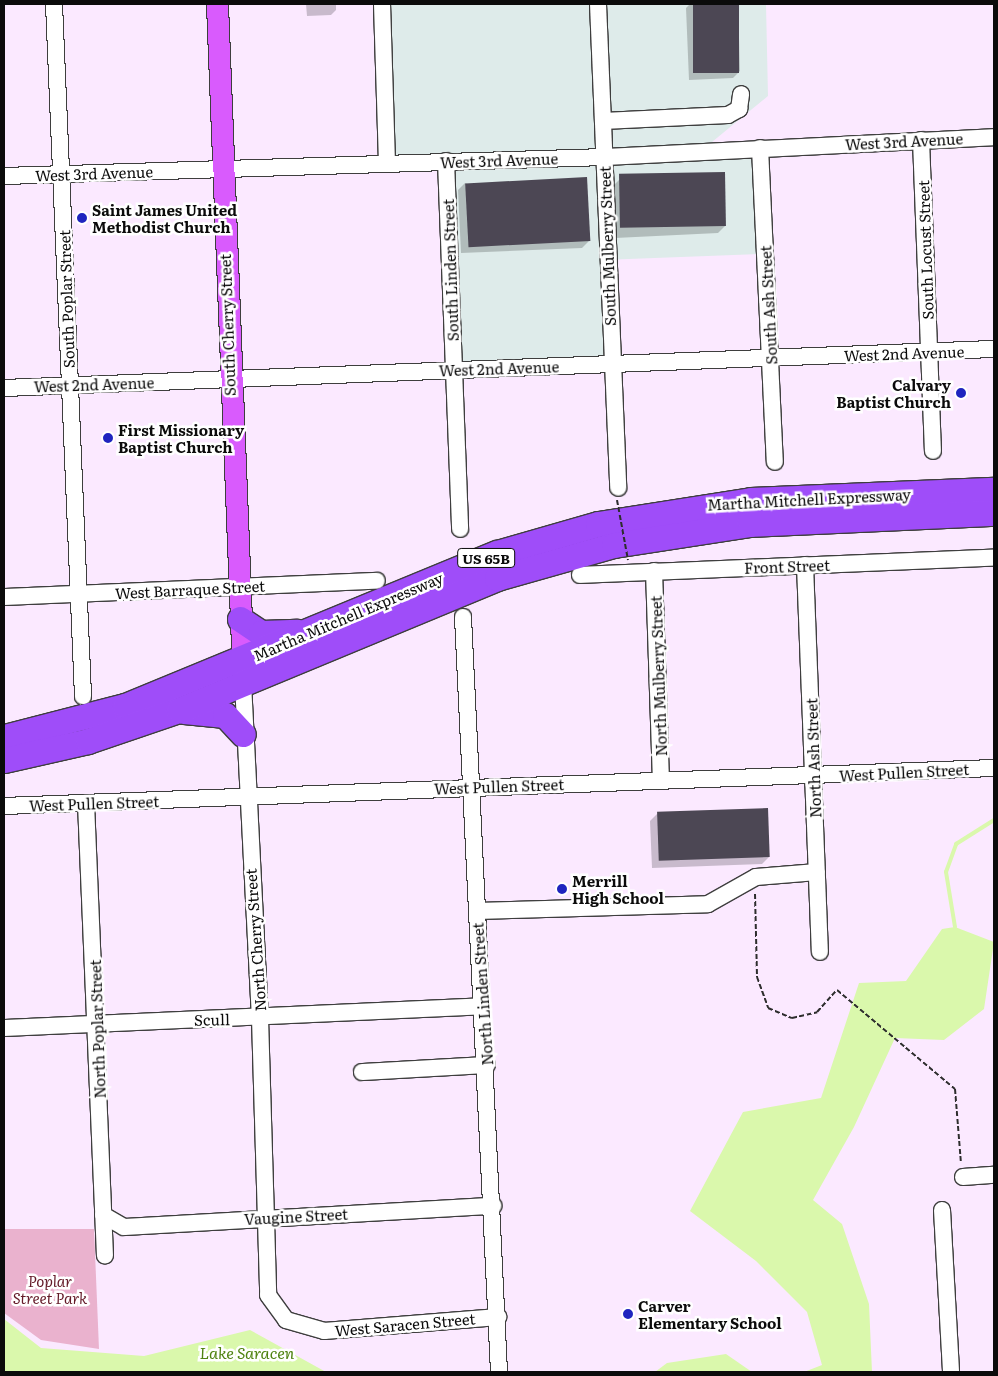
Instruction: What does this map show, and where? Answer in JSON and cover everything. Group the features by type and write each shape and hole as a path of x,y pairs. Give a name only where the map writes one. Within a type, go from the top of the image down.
{"highway":[{"name":"Martha Mitchell Expressway","path":"4,760 88,741 179,710 243,672 304,632 497,554 643,514 751,500 994,490"},
{"name":"Martha Mitchell Expressway","path":"4,737 126,706 243,672 496,578 614,545 733,525 994,513"},
{"path":"240,619 261,633 304,632"},
{"path":"179,710 225,715 243,734"}],"main road":[{"name":"South Cherry Street","path":"217,4 220,168 239,586"},
{"name":"North Cherry Street","path":"239,586 243,672"}],"street":[{"name":"South Poplar Street","path":"54,4 78,594"},
{"path":"382,4 388,163"},
{"name":"South Mulberry Street","path":"598,4 618,494"},
{"path":"603,121 728,115 739,109 741,94"},
{"name":"West 3rd Avenue","path":"4,176 604,157 994,137"},
{"name":"South Locust Street","path":"922,140 934,451"},
{"name":"South Ash Street","path":"760,148 775,462"},
{"name":"South Linden Street","path":"446,161 460,529"},
{"name":"West 2nd Avenue","path":"4,388 994,349"},
{"name":"Front Street","path":"580,575 994,558"},
{"name":"North Ash Street","path":"805,565 820,952"},
{"name":"North Mulberry Street","path":"654,571 661,781"},
{"name":"West Barraque Street","path":"4,597 377,581"},
{"path":"78,594 82,696"},
{"name":"North Linden Street","path":"463,617 472,786 480,1006 487,1066 499,1372"},
{"name":"North Cherry Street","path":"243,672 246,796 260,1018 268,1295"},
{"name":"West Pullen Street","path":"4,806 86,804 472,786 814,776 994,768"},
{"name":"North Poplar Street","path":"86,804 97,1022 105,1256"},
{"path":"477,911 708,904 756,877 817,872"},
{"name":"Scull","path":"4,1028 97,1022 260,1018 480,1006"},
{"path":"362,1072 487,1066"},
{"path":"963,1177 994,1175"},
{"name":"Vaugine Street","path":"103,1215 124,1227 266,1217 493,1206"},
{"path":"942,1210 952,1372"},
{"name":"West Saracen Street","path":"268,1295 286,1320 324,1331 498,1317"}],"path":[{"path":"618,494 628,560"},
{"path":"756,877 758,977 768,1008 792,1018 817,1012 837,990 955,1089 963,1177"}],"shaded area":[{"path":"388,4 766,4 768,96 712,142 680,156 755,152 760,254 602,260 604,357 459,364 452,166 395,156"}],"green space":[{"name":"Poplar Street Park","path":"4,1229 94,1229 99,1349 41,1340 4,1313"}],"water":[{"path":"955,927 994,942 984,1009 944,1040 895,1038 854,1127 813,1200 842,1224 869,1304 872,1372 804,1372 822,1365 807,1312 756,1261 690,1211 743,1112 821,1098 859,983 906,981 942,929"},
{"name":"Lake Saracen","path":"4,1319 41,1348 144,1356 250,1330 326,1372 4,1372"},
{"path":"726,1354 752,1372 655,1372 667,1363"}],"building":[{"path":"693,4 739,4 739,73 693,73"},
{"path":"725,172 726,226 620,228 619,174"},
{"path":"587,177 590,241 469,247 465,183"},
{"path":"768,808 770,857 659,861 657,812"}],"waterway":[{"path":"955,927 946,872 956,844 994,820"}],"place":[{"name":"Saint James United Methodist Church","path":"82,218"},
{"name":"Calvary Baptist Church","path":"961,393"},
{"name":"First Missionary Baptist Church","path":"108,438"},
{"name":"Merrill High School","path":"562,889"},
{"name":"Carver Elementary School","path":"628,1314"}]}
